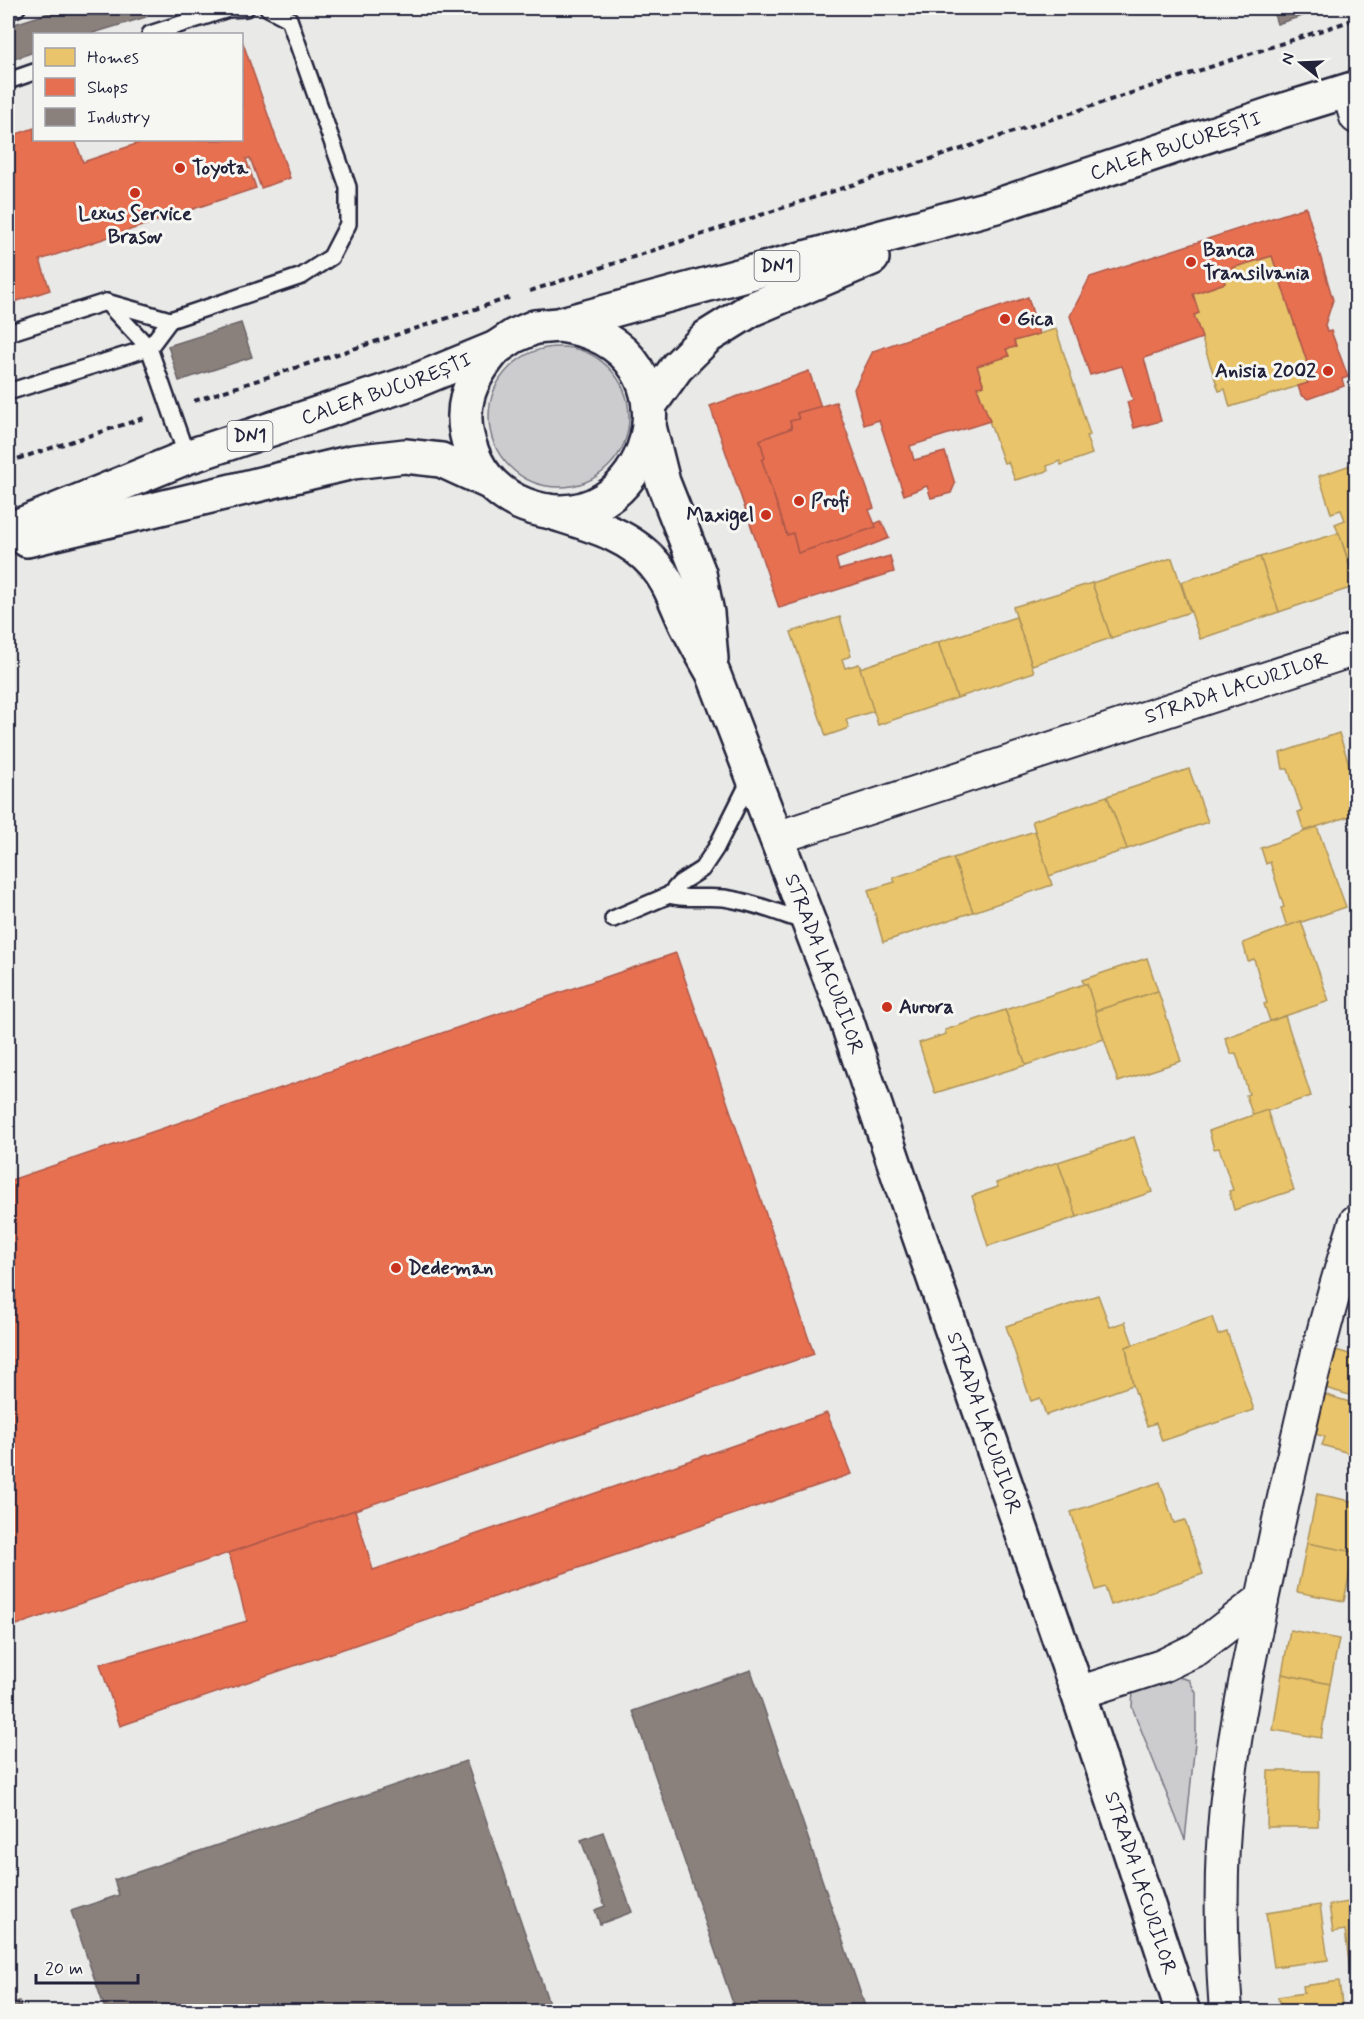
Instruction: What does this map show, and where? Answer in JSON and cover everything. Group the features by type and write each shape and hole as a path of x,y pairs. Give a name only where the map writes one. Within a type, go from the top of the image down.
{"main road":[{"name":"CALEA BUCUREȘTI","path":"8,530 187,457 413,382 496,348 514,336 535,327 558,325 996,206 1281,111 1354,99"},
{"name":"CALEA BUCUREȘTI","path":"650,418 677,367 707,337 752,309 996,206"},
{"name":"CALEA BUCUREȘTI","path":"8,544 353,462 405,456 441,460 489,482 516,502 548,511 568,511 588,506 607,497 623,484 636,468 645,450 650,418 645,385 634,365 619,348 601,336 580,328 558,325"},
{"name":"CALEA BUCUREȘTI","path":"489,482 475,462 466,439 464,414 469,389 480,367 496,348"},
{"name":"STRADA LACURILOR","path":"650,418 663,482 699,573 707,613 713,673"},
{"name":"STRADA LACURILOR","path":"548,511 593,525 635,548 652,562 668,582 686,623 713,673 846,1019 1078,1693 1183,2012"}],"street":[{"name":"STRADA LACURILOR","path":"776,838 1356,649"},
{"path":"1226,2012 1222,1871 1226,1807 1243,1698 1291,1466 1335,1286 1356,1221"},
{"path":"1078,1693 1162,1665 1197,1649 1262,1599"}],"lane":[{"path":"8,10 17,8"},
{"path":"153,33 227,8 246,8"},
{"path":"8,333 106,302 170,320 302,276 331,257 348,224 348,187 289,19 268,8"},
{"path":"8,81 33,72"},
{"path":"106,302 149,348 187,457"},
{"path":"8,392 149,348 170,320"},
{"path":"613,919 669,895 680,883 697,873 710,859 752,775"},
{"path":"669,895 683,899 708,897 741,901 809,924"}],"path":[{"path":"8,462 1356,19"}],"shaded area":[{"path":"559,347 586,352 609,367 624,390 629,417 624,444 609,467 586,482 559,487 532,482 509,467 494,444 489,417 494,390 509,367 532,352"},
{"path":"1175,1676 1189,1680 1196,1693 1196,1733 1185,1840 1132,1707 1133,1691"}],"building: Homes":[{"path":"1272,256 1307,362 1302,364 1308,383 1230,407 1225,389 1219,391 1194,315 1199,313 1193,294 1225,283 1223,277 1234,273 1232,268"},
{"path":"1056,329 1090,435 1086,436 1092,454 1061,465 1060,461 1047,466 1048,471 1015,480 1008,462 1004,463 977,387 984,386 977,366 1009,356 1006,349 1016,347 1014,341"},
{"path":"1356,463 1356,571 1353,572 1335,524 1345,520 1341,510 1331,513 1319,476"},
{"path":"1339,533 1356,586 1279,612 1260,557"},
{"path":"1260,557 1279,612 1200,639 1181,582"},
{"path":"1172,558 1190,612 1111,638 1092,583"},
{"path":"1092,583 1111,638 1032,665 1013,607"},
{"path":"840,617 851,656 842,659 845,668 859,664 874,711 846,720 849,728 826,736 791,632"},
{"path":"1016,617 1034,672 957,698 938,642"},
{"path":"938,642 957,698 878,725 860,668"},
{"path":"1339,733 1356,786 1356,814 1304,831 1298,812 1302,811 1288,769 1283,769 1280,753"},
{"path":"1189,769 1208,822 1127,849 1107,796"},
{"path":"1107,796 1127,849 1049,876 1032,821"},
{"path":"1317,827 1346,907 1287,927 1281,908 1284,907 1270,862 1266,864 1261,848"},
{"path":"1035,831 1052,885 973,912 953,858"},
{"path":"953,858 973,912 883,942 868,890 895,882 893,878"},
{"path":"1301,921 1329,1001 1270,1021 1254,959 1248,961 1243,943"},
{"path":"1147,958 1158,991 1095,1011 1087,984 1084,984 1082,980"},
{"path":"1087,984 1104,1039 1026,1065 1005,1010"},
{"path":"1158,991 1181,1061 1118,1082 1095,1011"},
{"path":"1005,1010 1026,1065 935,1093 919,1043 946,1034 945,1030"},
{"path":"1285,1016 1311,1096 1253,1116 1246,1095 1249,1094 1236,1053 1231,1054 1225,1038"},
{"path":"1267,1110 1294,1190 1234,1210 1229,1191 1233,1190 1219,1148 1214,1149 1209,1131"},
{"path":"1134,1137 1152,1192 1077,1217 1058,1162"},
{"path":"1058,1162 1077,1217 988,1246 972,1196 998,1187 996,1183"},
{"path":"1098,1295 1110,1327 1125,1322 1133,1344 1126,1347 1133,1385 1046,1415 1040,1398 1031,1401 1006,1326"},
{"path":"1212,1317 1218,1335 1227,1332 1254,1410 1162,1441 1156,1423 1147,1426 1133,1385 1126,1347"},
{"path":"1326,1347 1356,1356 1356,1397 1315,1385"},
{"path":"1317,1392 1356,1404 1356,1440 1352,1454 1322,1445 1325,1437 1306,1431"},
{"path":"1160,1482 1174,1523 1185,1520 1203,1574 1111,1605 1105,1587 1096,1590 1071,1512"},
{"path":"1317,1494 1356,1502 1356,1553 1307,1543"},
{"path":"1307,1543 1354,1552 1344,1601 1297,1592"},
{"path":"1290,1630 1339,1639 1330,1684 1282,1674"},
{"path":"1282,1674 1330,1684 1321,1738 1273,1730"},
{"path":"1268,1771 1319,1771 1318,1827 1267,1827"},
{"path":"1356,1901 1356,1970 1350,1971 1345,1930 1333,1932 1329,1905"},
{"path":"1320,1905 1328,1960 1274,1967 1266,1913"},
{"path":"1339,1981 1343,2012 1280,2012 1278,1997 1304,1993 1303,1986"}],"building: Shops":[{"path":"243,43 290,178 261,188 250,158 246,159 256,188 40,260 50,290 8,304 8,137 33,128 33,141 75,141 83,162 145,141 243,141"},
{"path":"1306,207 1333,300 1325,325 1327,332 1331,331 1348,377 1342,379 1344,386 1308,399 1301,395 1298,386 1308,383 1302,364 1307,362 1272,256 1232,268 1234,273 1223,277 1225,283 1193,294 1199,313 1194,315 1202,338 1144,358 1161,421 1134,428 1127,402 1133,400 1122,366 1090,375 1070,316 1090,277"},
{"path":"1028,297 1039,334 1014,341 1016,347 1006,349 1009,356 977,366 984,386 977,387 990,421 910,446 914,460 945,452 955,484 951,493 931,498 927,486 904,495 879,420 864,425 854,389 873,351"},
{"path":"809,371 821,407 797,413 799,419 790,421 792,428 760,440 765,458 762,460 787,535 793,533 798,553 876,527 874,524 881,521 889,538 836,559 839,570 890,556 894,572 779,608 710,406"},
{"path":"836,402 874,508 869,510 876,527 798,553 793,533 787,535 762,460 765,458 760,440 792,428 790,421 799,419 797,413"},
{"name":"Dedeman","path":"676,953 814,1354 8,1628 8,1181"},
{"path":"827,1413 851,1474 120,1726 100,1664 247,1621 229,1553 355,1510 373,1570"}],"building: Industry":[{"path":"65,8 143,8 146,17 93,33 33,33 33,52 8,61 8,26"},
{"path":"1272,8 1327,8 1277,24"},
{"path":"241,323 252,357 179,381 168,346"},
{"path":"751,1670 867,2012 736,2012 633,1711"},
{"path":"466,1761 552,2012 106,2012 71,1911 119,1895 114,1880"},
{"path":"603,1832 632,1912 600,1924 595,1910 605,1906 581,1840"},
{"path":"19,2001 22,2012 8,2012 8,2005"}],"place":[{"name":"Toyota","path":"180,168"},
{"name":"Lexus Service Brasov","path":"135,193"},
{"name":"Banca Transilvania","path":"1191,262"},
{"name":"Gica","path":"1005,319"},
{"name":"Anisia 2002","path":"1328,371"},
{"name":"Profi","path":"799,501"},
{"name":"Maxigel","path":"766,515"},
{"name":"Aurora","path":"887,1007"},
{"name":"Dedeman","path":"396,1268"}]}
